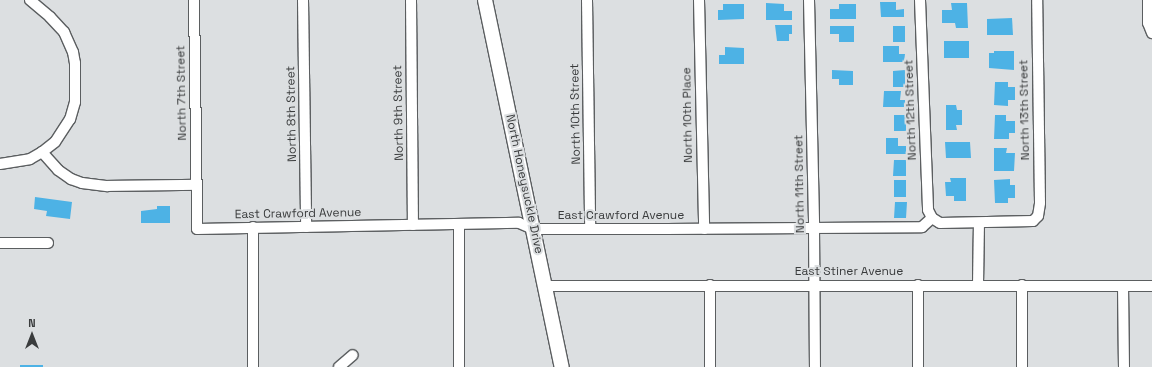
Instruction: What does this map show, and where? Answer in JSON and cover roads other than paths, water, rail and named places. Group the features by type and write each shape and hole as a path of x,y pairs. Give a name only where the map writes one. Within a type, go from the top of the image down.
{"street":[{"path":"0,164 30,159 55,142 70,119 75,102 75,63 73,52 64,32 50,17 30,0"},
{"name":"North 7th Street","path":"194,0 196,185"},
{"name":"North 8th Street","path":"303,0 306,227"},
{"name":"North 9th Street","path":"411,0 413,225"},
{"name":"North Honeysuckle Drive","path":"485,0 562,367"},
{"name":"North 10th Street","path":"587,0 590,228"},
{"name":"North 10th Place","path":"700,0 704,229"},
{"name":"North 11th Street","path":"809,0 815,285 815,367"},
{"name":"North 12th Street","path":"920,0 928,210 932,218"},
{"name":"North 13th Street","path":"979,223 1028,223 1036,219 1039,212 1037,0"},
{"path":"1148,0 1148,23 1152,33"},
{"path":"42,152 58,170 71,179 82,183 108,186 196,185"},
{"name":"East Crawford Avenue","path":"196,185 197,229 519,223 533,229 922,227 932,218"},
{"path":"932,218 940,223 979,223 978,285"},
{"path":"459,224 459,367"},
{"path":"253,228 254,367"},
{"path":"0,243 48,243"},
{"path":"710,285 710,367"},
{"path":"918,285 918,367"},
{"path":"1022,285 1022,367"},
{"name":"East Stiner Avenue","path":"546,286 1152,286"},
{"path":"1123,286 1124,367"},
{"path":"339,367 352,355"}]}
